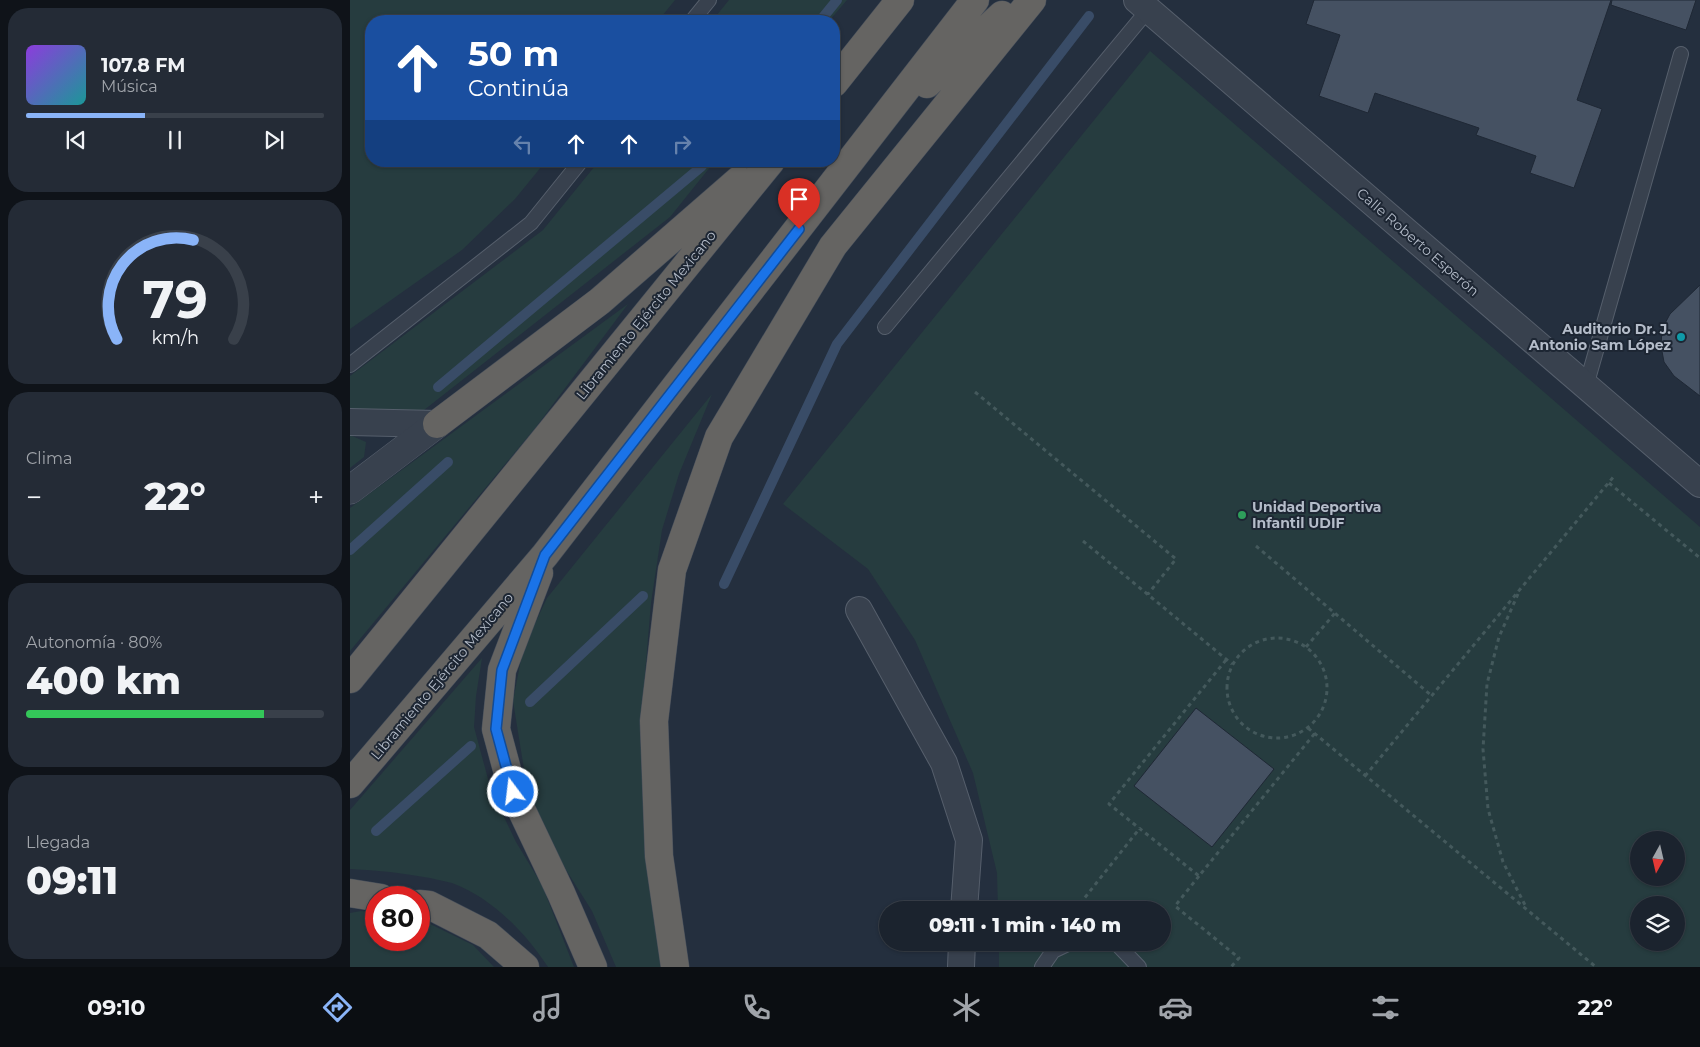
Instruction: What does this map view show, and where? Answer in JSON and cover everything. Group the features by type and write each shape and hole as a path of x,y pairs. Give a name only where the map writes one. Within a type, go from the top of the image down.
{"highway":[{"path":"840,75 900,0"},
{"name":"Libramiento Ejército Mexicano","path":"350,784 545,555 975,0"},
{"path":"871,136 1018,0"},
{"path":"675,967 659,856 654,721 672,570 719,437 833,246 1032,0"},
{"path":"437,424 600,301 754,167"},
{"name":"Libramiento Ejército Mexicano","path":"350,679 766,167"},
{"path":"545,555 502,670 496,729 513,792 561,893 593,967"},
{"path":"350,892 365,895"},
{"path":"430,905 488,934 526,967"}],"street":[{"name":"Calle Roberto Esperón","path":"1143,5 1700,484"},
{"path":"350,422 437,424"},
{"path":"350,490 437,424"},
{"path":"859,610 944,763 969,840 965,901"},
{"path":"961,967 962,951"}],"lane":[{"path":"697,15 709,0"},
{"path":"885,327 1143,5"},
{"path":"1586,386 1681,54"},
{"path":"350,365 531,223 576,167"},
{"path":"1042,967 1054,951"},
{"path":"1123,951 1138,967"}],"path":[{"path":"975,392 1176,559 1148,594"},
{"path":"1365,776 1615,475"},
{"path":"1609,483 1700,558"},
{"path":"1083,541 1232,664"},
{"path":"1256,546 1432,696"},
{"path":"1520,590 1499,637 1487,684 1483,750 1488,809 1503,862 1527,910"},
{"path":"1306,647 1335,613"},
{"path":"1273,638 1290,640 1306,647 1317,658 1324,672 1327,687 1325,702 1319,717 1308,728 1295,735 1280,738 1265,737 1250,731 1239,722 1226,694 1227,679 1232,664 1242,651 1257,642 1273,638"},
{"path":"1199,876 1109,804 1226,660"},
{"path":"1308,728 1596,967"},
{"path":"1231,967 1239,958 1175,906 1315,733"},
{"path":"1082,901 1140,828"}],"green space":[{"path":"350,0 675,0 663,15 365,15 365,167 541,167 515,199 462,250 350,329"},
{"path":"729,0 847,0 834,15 717,15"},
{"name":"Unidad Deportiva Infantil UDIF","path":"1150,51 1700,527 1700,967 999,967 999,951 1171,951 1171,901 998,901 997,873 973,773 915,640 868,569 783,504"},
{"path":"594,167 710,167 670,217 419,414 350,412 350,376 543,230"},
{"path":"628,304 536,427 350,651 350,508"},
{"path":"712,394 679,474 662,530 651,603 644,686 645,788 663,967 616,967 592,911 561,862 528,794 513,701 523,649 547,598"},
{"path":"350,435 366,442 364,457 350,468"},
{"path":"482,658 476,696 474,727 491,790 516,842 542,885 574,967 548,967 518,929 494,907 467,889 430,878 400,873 350,869 350,810"},
{"path":"365,912 365,951 430,951 430,924 473,945 494,967 350,967 350,913"}],"building":[{"path":"1314,0 1611,0 1577,100 1602,109 1574,188 1530,173 1536,156 1476,135 1479,128 1375,93 1368,113 1319,96 1340,35 1306,24"},
{"path":"1612,0 1696,0 1686,30 1611,5"},
{"name":"Auditorio Dr. J. Antonio Sam López","path":"1700,285 1700,396 1674,376 1664,362 1661,346 1662,329 1670,314"},
{"path":"1196,708 1274,769 1212,847 1134,786"}],"waterway":[{"path":"825,15 837,0"},
{"path":"724,584 837,344 1089,16"},
{"path":"438,387 701,167"},
{"path":"350,550 448,462"},
{"path":"530,702 643,596"},
{"path":"376,831 471,746"}],"place":[{"name":"Auditorio Dr. J. Antonio Sam López","path":"1681,337"},
{"name":"Unidad Deportiva Infantil UDIF","path":"1242,515"}],"route":[{"path":"513,792 496,729 502,670 545,555 799,229"}]}
